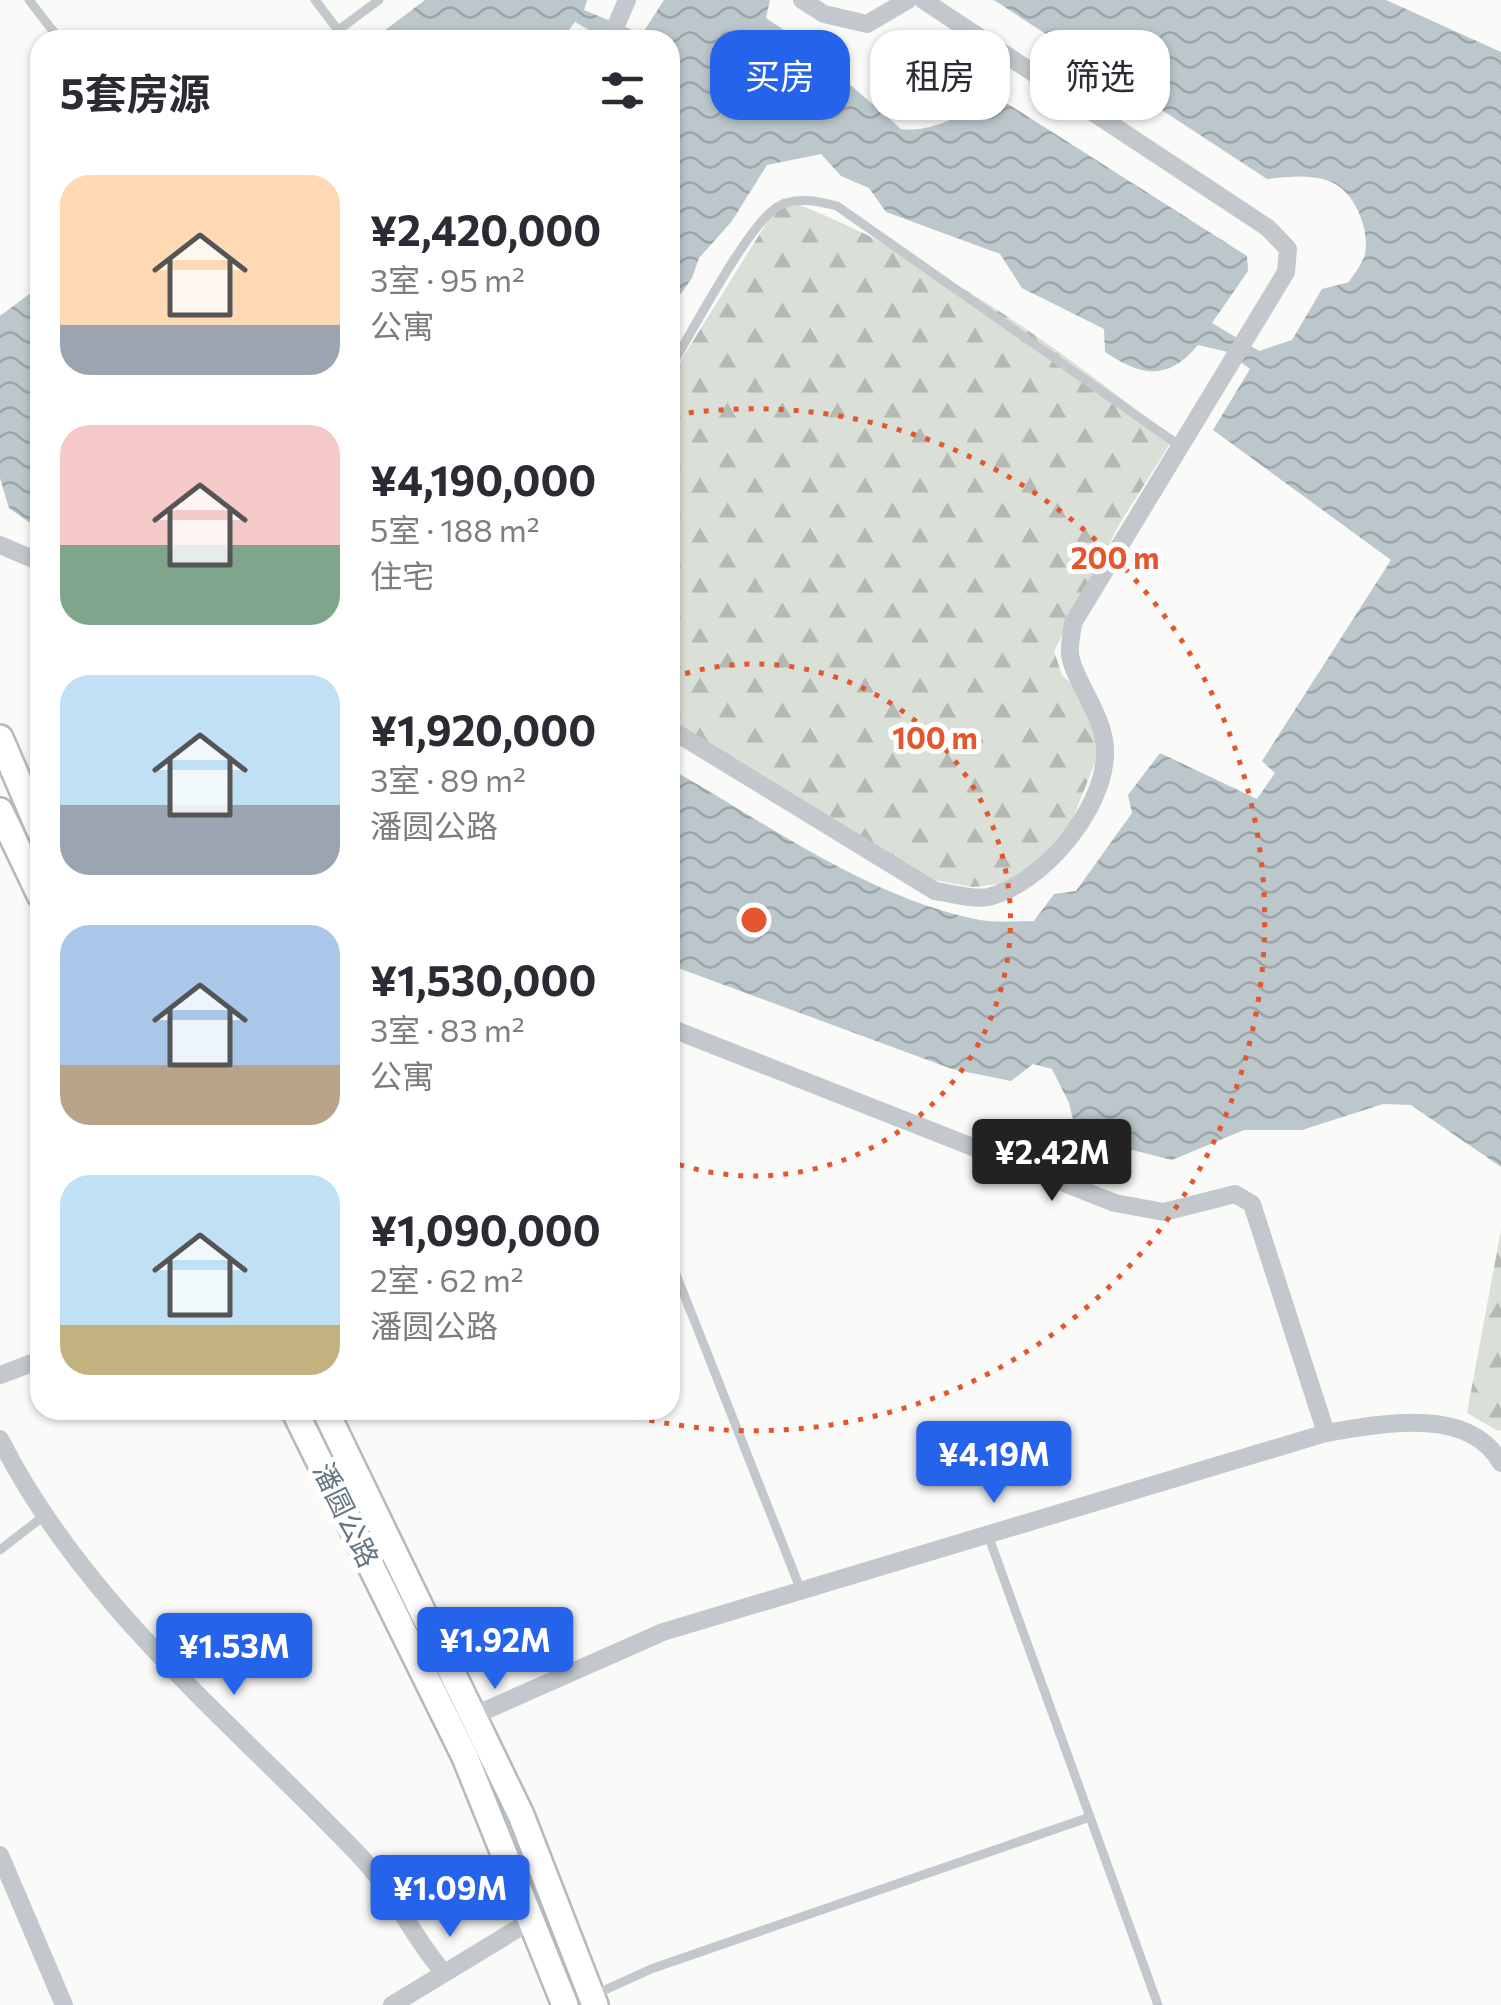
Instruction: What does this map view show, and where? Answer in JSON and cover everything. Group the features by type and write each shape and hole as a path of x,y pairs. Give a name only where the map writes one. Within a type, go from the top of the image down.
{"main road":[{"path":"0,738 30,808"},
{"path":"0,810 30,874"},
{"name":"潘圆公路","path":"299,1420 465,1757 565,2005"},
{"name":"潘圆公路","path":"330,1420 521,1815 593,2000"}],"street":[{"path":"614,30 627,0"},
{"path":"802,0 824,14 867,24 908,0"},
{"path":"680,735 935,891 986,898 1025,882 1064,848 1094,796 1106,755 1093,700 1070,656 1073,624 1286,272 1288,248 1268,228 923,0"},
{"path":"0,545 30,558"},
{"path":"680,1032 1114,1203 1164,1212 1236,1194 1245,1196 1252,1204 1326,1433"},
{"path":"0,1375 30,1364"},
{"path":"475,1715 629,1645 800,1588 1326,1433 1422,1424 1455,1427 1498,1452"},
{"path":"0,1439 89,1574 140,1636 362,1858 444,1972"},
{"path":"0,1856 64,2005"},
{"path":"392,2005 532,1920"}],"lane":[{"path":"30,0 52,30"},
{"path":"315,0 338,30 380,0"},
{"path":"680,352 751,238 776,207 808,199 837,206 1180,446"},
{"path":"680,1284 800,1588"},
{"path":"0,1550 48,1512"},
{"path":"987,1533 1158,2005"},
{"path":"593,2000 651,1969 1090,1817"}],"green space":[{"path":"782,198 887,245 987,303 1173,439 1120,523 1054,651 1062,675 1093,704 1105,737 1072,821 1019,882 973,887 928,879 680,741 680,362"},
{"path":"1501,1230 1501,1430 1498,1431 1467,1413"}],"water":[{"path":"425,0 587,0 584,10 632,30 589,30 575,22 569,30 385,30"},
{"path":"664,0 770,0 766,18 784,30 710,30 710,120 850,120 850,84 870,102 870,120 891,120 901,129 929,127 948,120 1010,120 1010,105 1247,256 1248,271 1212,323 1259,351 1292,340 1322,289 1349,282 1358,268 1366,244 1353,201 1329,181 1267,179 1170,115 1170,30 1040,30 994,0 1386,0 1501,52 1501,1167 1411,1105 1383,1104 1302,1130 1244,1130 1172,1160 1077,1136 1069,1103 1052,1069 1033,1064 1011,1081 952,1069 680,969 680,774 824,859 901,896 980,920 1034,921 1054,894 1076,891 1132,813 1128,795 1160,753 1257,799 1275,773 1262,761 1391,560 1213,430 1250,369 1228,352 1198,345 1165,370 1131,367 1105,352 1104,329 1022,288 1000,254 886,212 869,188 841,176 821,154 767,165 732,221 699,258 680,295 680,30 645,30"},
{"path":"30,294 30,523 9,508 0,478 0,316"}]}
